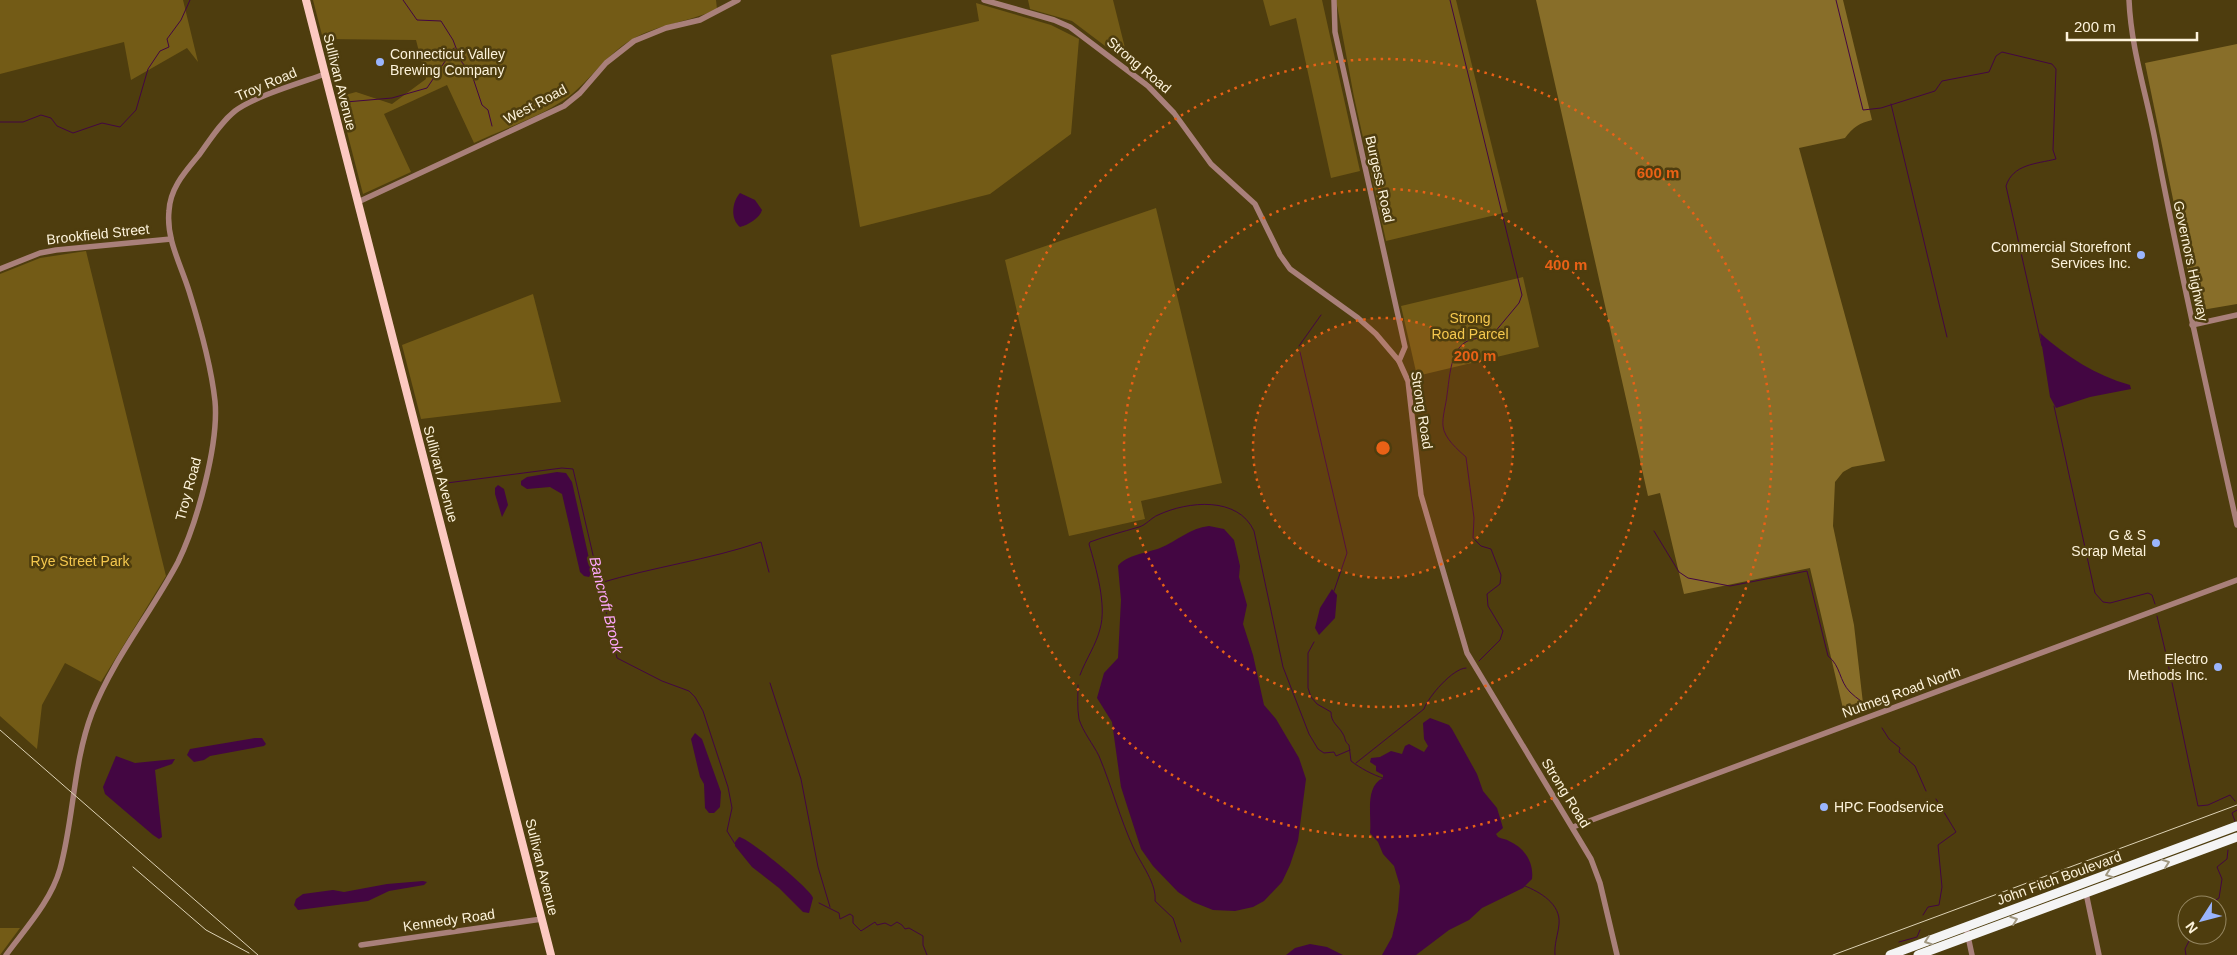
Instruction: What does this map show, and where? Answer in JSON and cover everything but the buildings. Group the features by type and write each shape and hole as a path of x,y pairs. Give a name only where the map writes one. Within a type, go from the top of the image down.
{"highway":[{"name":"John Fitch Boulevard","path":"1890,955 2237,826"},
{"name":"John Fitch Boulevard","path":"1918,955 2237,837"}],"main road":[{"name":"Sullivan Avenue","path":"306,0 551,955"}],"street":[{"name":"West Road","path":"358,202 564,106 580,94 606,63 634,41 666,28 700,20 738,0"},
{"name":"Strong Road","path":"984,0 1054,20 1070,27 1153,90 1174,113 1211,164 1255,204 1280,255 1290,269 1358,318 1376,334 1399,362 1408,381 1421,495 1467,653 1573,827 1596,870 1617,955"},
{"name":"Burgess Road","path":"1334,0 1334,32 1405,347 1399,362"},
{"name":"Governors Highway","path":"2129,0 2134,46 2192,325 2235,508 2237,525"},
{"name":"Troy Road","path":"6,955 39,908 56,878 79,759 92,713 119,660 178,562 188,537 210,459 214,430 212,383 189,292 171,239 168,209 177,183 224,122 248,103 326,74"},
{"name":"Brookfield Street","path":"0,269 40,253 56,250 171,239"},
{"path":"2192,325 2237,315"},
{"name":"Nutmeg Road North","path":"1573,827 2237,580"},
{"path":"2086,893 2099,955"},
{"name":"Kennedy Road","path":"361,945 542,919"},
{"path":"1966,927 1972,955"}],"green space":[{"path":"0,0 183,0 198,62 187,48 131,80 124,42 0,74"},
{"path":"313,0 716,0 717,9 652,30 631,40 612,54 581,86 564,100 531,118 474,143 447,85 384,114 411,172 363,194 338,97 356,92 392,104 426,79 416,40 323,39"},
{"path":"1028,0 1113,0 1129,64 1072,21 1030,9"},
{"path":"1263,0 1322,0 1360,171 1331,178 1296,18 1270,26"},
{"path":"1336,0 1456,0 1508,212 1386,241 1354,97"},
{"path":"976,3 1051,25 1079,39 1071,134 990,194 860,227 831,55 979,21"},
{"path":"1156,208 1222,483 1141,501 1145,519 1069,536 1005,260"},
{"name":"Rye Street Park","path":"86,251 166,576 101,682 65,663 42,705 37,749 0,716 0,274 40,258"},
{"name":"Strong Road Parcel","path":"1523,277 1539,347 1417,376 1401,306"},
{"path":"533,294 561,402 421,419 402,345"},
{"path":"0,928 20,928 0,955"}],"shaded area":[{"path":"1536,0 1843,0 1872,120 1857,126 1845,138 1799,148 1885,461 1852,467 1843,472 1835,482 1833,526 1854,625 1864,712 1845,717 1810,568 1684,594 1660,493 1648,496"},
{"path":"2237,44 2237,304 2196,311 2145,63"},
{"path":"740,193 755,200 762,210 753,221 740,227 735,220 733,210 735,201"},
{"path":"2040,333 2082,364 2105,376 2130,385 2131,389 2090,397 2056,408 2050,397"},
{"path":"557,472 566,473 572,482 592,572 589,577 584,576 580,572 562,494 550,487 527,489 521,485 521,481 527,477"},
{"path":"498,485 504,489 508,505 502,517 495,494 495,488"},
{"path":"1209,526 1224,529 1234,540 1240,566 1239,577 1247,605 1243,624 1253,655 1264,705 1276,719 1299,758 1306,779 1298,841 1282,882 1264,901 1253,907 1235,911 1213,910 1193,902 1178,892 1153,866 1141,849 1121,787 1112,722 1097,698 1104,673 1118,658 1121,600 1118,566 1126,559 1160,548 1190,532"},
{"path":"1332,589 1337,595 1335,618 1319,635 1315,628 1320,608"},
{"path":"1430,718 1449,725 1452,729 1477,774 1483,791 1497,808 1503,828 1496,834 1498,837 1515,844 1524,852 1532,867 1532,879 1523,888 1482,908 1469,920 1449,930 1416,955 1382,955 1392,937 1398,911 1400,886 1394,866 1383,854 1378,842 1370,833 1371,795 1373,788 1383,778 1383,775 1376,771 1376,766 1370,762 1371,758 1380,757 1391,751 1402,754 1405,746 1409,744 1424,752 1428,746 1424,739 1423,723"},
{"path":"695,733 702,739 721,792 720,807 714,813 709,813 705,808 704,784 700,777 691,739"},
{"path":"262,738 266,744 264,746 210,756 204,760 194,762 187,755 190,749"},
{"path":"116,756 135,763 175,759 172,764 155,770 162,837 159,839 105,794 103,787"},
{"path":"739,837 765,854 810,893 813,898 809,913 803,912 779,888 752,867 735,846 735,842"},
{"path":"427,882 424,885 389,891 368,901 298,910 294,905 296,899 303,894 333,890 344,892 387,884"},
{"path":"1310,944 1327,947 1343,955 1286,955 1295,948"}],"waterway":[{"path":"0,122 23,122 41,115 51,118 57,126 73,133 102,123 120,127 136,110 148,69 160,51 169,47 167,39 181,20 190,0"},
{"path":"403,0 417,20 441,21 453,40 461,61 472,75 482,105 488,110 492,126"},
{"path":"1450,0 1522,295 1519,303 1489,339 1467,341 1455,354 1443,419 1446,435 1466,457 1474,518 1473,538 1481,546 1491,549 1501,575 1500,584 1487,594 1488,606 1503,631 1500,640 1479,661"},
{"path":"1836,0 1863,110 1881,108 1935,91 1942,81 1989,72 1996,56 2002,52 2052,64 2056,69 2053,150 2056,159 2020,169 2009,179 2006,186 2042,346"},
{"path":"346,102 392,98 427,88 454,48"},
{"path":"1891,104 1947,337"},
{"path":"1299,346 1321,315"},
{"path":"1300,352 1347,553 1334,591"},
{"path":"2054,406 2095,593 2103,602 2110,603 2148,593 2152,595 2155,604"},
{"name":"Bancroft Brook","path":"439,484 562,468 573,469 617,658 662,681 689,691 695,697 703,711 728,787 732,808 727,831 735,844"},
{"path":"1080,675 1096,641 1102,619 1100,586 1090,542 1139,527 1170,510 1197,505 1225,507 1247,520 1254,531 1283,667 1309,734 1318,749 1324,753 1334,752 1336,756 1350,750"},
{"path":"1654,531 1679,572 1688,578 1730,586 1807,571 1828,656 1835,664 1846,688 1872,710"},
{"path":"600,583 721,554 761,542 769,572"},
{"path":"2157,616 2166,654"},
{"path":"1314,642 1308,653 1308,688 1311,697 1317,704 1331,712 1333,721 1349,745 1351,761 1383,778"},
{"path":"2167,659 2198,806 2208,805 2230,795 2235,801"},
{"path":"1356,763 1424,709 1436,691 1448,678 1461,669 1466,668"},
{"path":"770,683 801,779 818,867 830,907"},
{"path":"1078,685 1078,710 1081,724 1099,756 1129,838 1154,888 1155,901 1173,918 1181,942"},
{"path":"1882,728 1889,739 1900,748 1899,752 1915,766 1926,791"},
{"path":"1923,915 1928,907 1939,905 1942,887 1938,845 1956,832 1936,799"},
{"path":"2235,821 2232,813 2237,810"},
{"path":"2219,895 2222,879 2217,867 2227,859 2228,850"},
{"path":"1525,886 1543,895 1557,910 1559,924 1555,955"},
{"name":"Bancroft Brook","path":"819,903 839,913 840,919 850,914 853,916 853,923 861,931 875,922 877,925 885,923 891,926 897,922 905,929 909,928 923,936 923,945 927,955"},
{"path":"1899,942 1917,937 1920,930"},
{"path":"2186,955 2185,949 2187,945"}],"railway":[{"path":"0,730 258,955"},
{"path":"1833,955 2237,805"},
{"path":"133,867 206,930 249,953"}],"place":[{"name":"Connecticut Valley Brewing Company","path":"380,62"},
{"name":"Commercial Storefront Services Inc.","path":"2141,255"},
{"name":"G & S Scrap Metal","path":"2156,543"},
{"name":"Electro Methods Inc.","path":"2218,667"},
{"name":"HPC Foodservice","path":"1824,807"}]}
